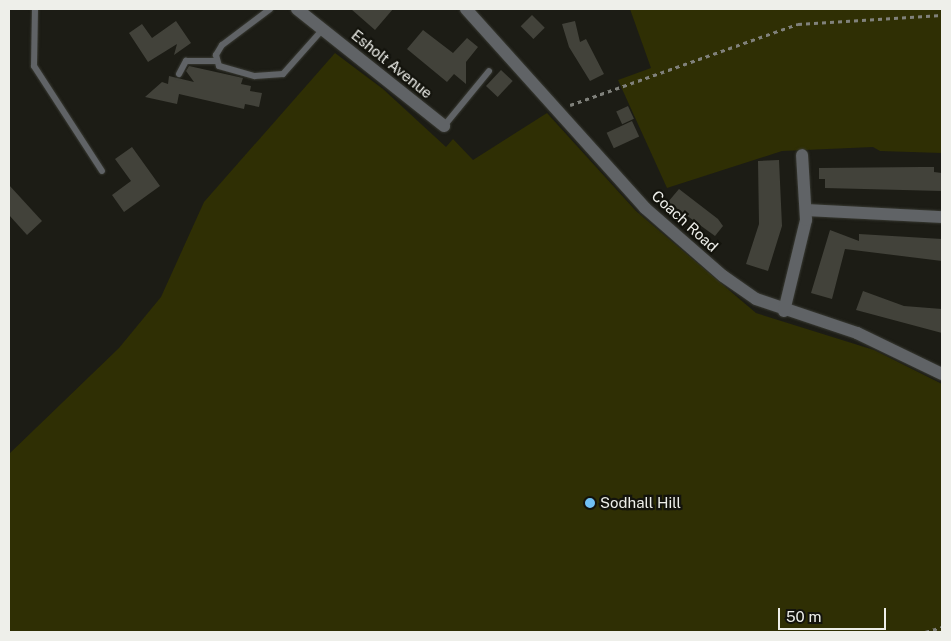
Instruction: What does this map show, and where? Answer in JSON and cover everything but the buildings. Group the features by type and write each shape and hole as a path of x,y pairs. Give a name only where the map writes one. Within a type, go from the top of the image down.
{"street":[{"name":"Esholt Avenue","path":"297,9 444,126"},
{"name":"Coach Road","path":"466,9 559,109 645,208 723,276 784,311 857,333 942,374"},
{"path":"784,311 807,210 802,155"},
{"path":"807,210 942,217"}],"lane":[{"path":"35,9 34,66 102,171"},
{"path":"216,61 222,44 270,9"},
{"path":"179,74 186,61 216,61 224,70 240,74 283,74 323,30"},
{"path":"444,126 489,71"}],"path":[{"path":"559,109 798,24 942,15"},
{"path":"925,632 942,626"}],"shaded area":[{"path":"630,9 942,9 942,153 880,151 873,147 782,151 667,188 618,80 651,68"},
{"path":"335,53 383,89 446,147 453,139 473,160 547,113 636,211 756,313 874,350 942,384 942,632 9,632 9,454 119,348 161,297 204,202"}],"place":[{"name":"Sodhall Hill","path":"590,503"}]}
